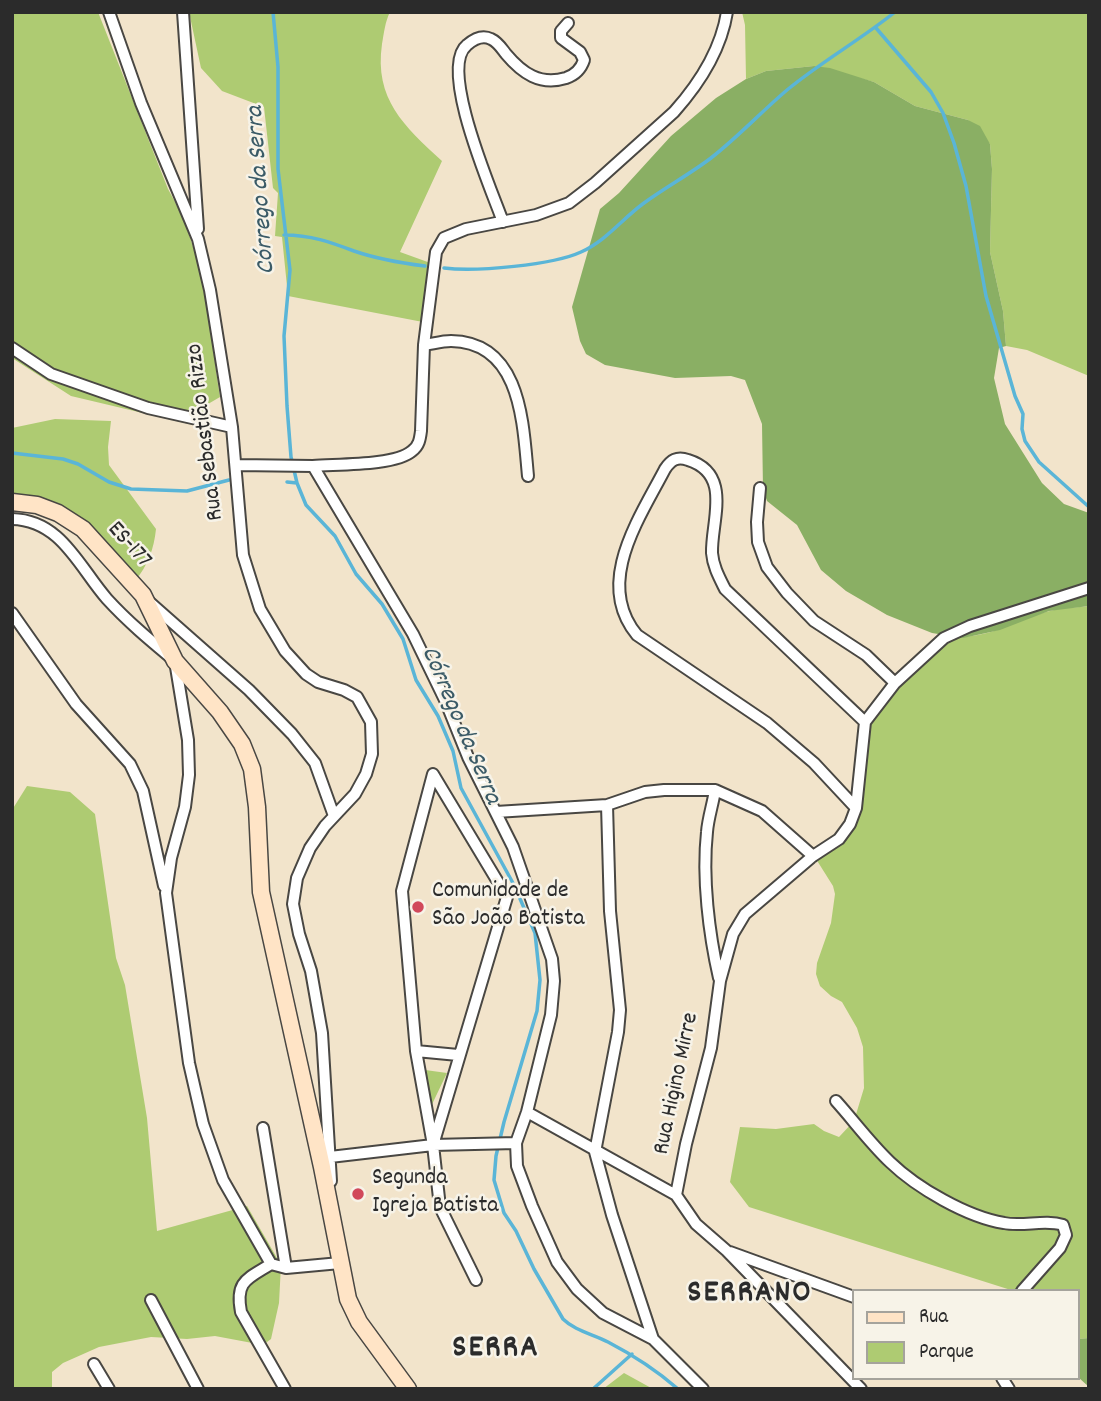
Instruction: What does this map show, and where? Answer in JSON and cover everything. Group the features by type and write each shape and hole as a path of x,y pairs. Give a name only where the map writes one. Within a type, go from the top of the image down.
{"main road":[{"name":"ES-177","path":"12,502 37,505 58,513 83,528 143,596 175,661 220,712 242,744 252,769 257,807 261,892 326,1162 332,1219 348,1299 359,1322 408,1389"}],"street":[{"name":"Rua Sebastião Rizzo","path":"109,12 141,103 198,239 210,290 232,427 243,555 260,609 285,651 306,674 318,682 357,697 371,722 372,754 366,774 346,804 325,825 310,848 297,878 293,904 311,971 323,1033 326,1162"},
{"path":"183,12 198,239"},
{"path":"237,465 313,466 375,462 402,457 413,451 419,443 421,431 424,345 439,244 451,233 536,215 578,198 686,99 709,64 723,31 727,12"},
{"path":"503,222 465,117 460,92 459,58 463,48 472,40 490,38 528,75 551,81 569,77 581,69 584,60 580,52 561,38 561,31 568,23"},
{"path":"424,345 451,341 471,345 486,351 499,361 512,382 521,410 528,476"},
{"path":"12,348 51,374 148,408 232,427"},
{"path":"856,808 814,763 766,723 637,635 626,621 619,600 620,570 628,543 670,462 677,458 697,463 712,478 718,501 712,553 715,571 725,589 865,722 894,683 944,638 970,626 1089,588"},
{"path":"313,466 413,634 445,700 468,757 513,847 552,959 554,981 551,1015 527,1112 516,1143 517,1166 532,1206 557,1262 577,1289 604,1313 653,1339 703,1389"},
{"path":"760,488 758,542 767,567 814,621 866,655 894,683"},
{"path":"12,519 50,530 75,554 106,597 139,631 175,661 187,740 189,775 185,807 171,858 166,892"},
{"path":"143,596 249,690 292,734 315,762 334,816"},
{"path":"12,613 76,704 130,764 144,791 166,892 189,1063 203,1124 223,1180 271,1264 286,1268 340,1263"},
{"name":"Rua Higino Mirre","path":"677,1195 711,1048 720,981 733,934 745,914 813,856 839,839 850,824 856,808 865,722"},
{"path":"433,1145 507,897 433,774 402,891 416,1051 433,1145 440,1207 476,1280"},
{"path":"496,812 607,805 645,792 664,790 715,790 762,811 813,856"},
{"name":"Rua Higino Mirre","path":"715,790 707,833 707,876 712,946 720,981"},
{"path":"607,805 610,911 620,1010 595,1152 612,1215 653,1339"},
{"path":"416,1051 458,1055"},
{"path":"836,1101 890,1162 916,1183 950,1203 1004,1224 1063,1225 1066,1235 1060,1248 1024,1289"},
{"path":"527,1112 677,1195 696,1224 727,1251 860,1389"},
{"path":"263,1128 286,1268"},
{"path":"326,1162 433,1145 516,1143"},
{"path":"727,1251 852,1296"},
{"path":"271,1264 246,1279 240,1288 239,1299 241,1312 285,1389"},
{"path":"151,1300 198,1389"},
{"path":"94,1364 108,1389"}],"green space":[{"path":"12,12 98,12 190,238 198,264 220,397 208,404 206,428 71,396 12,358"},
{"path":"189,12 390,12 384,32 381,63 387,96 415,136 442,161 400,252 436,265 428,323 288,296 282,237 275,236 278,193 273,188 264,107 222,91 201,68"},
{"path":"742,12 1089,12 1089,376 1027,350 1006,346 1003,311 990,252 990,144 968,120 915,106 874,82 814,66 766,71 746,79 745,25"},
{"path":"814,66 830,68 874,82 915,106 968,120 980,126 990,144 990,252 1003,311 1006,346 999,348 994,378 1005,424 1042,483 1064,504 1089,513 1089,606 1049,611 1000,630 963,638 932,633 887,615 846,591 821,570 797,525 767,501 763,489 762,424 745,380 731,376 675,378 605,365 586,354 572,307 600,209 619,193 671,136 716,98 746,79 766,71"},
{"path":"55,419 111,421 109,465 156,529 150,556 135,581 55,515 12,511 12,428"},
{"path":"1089,606 1089,1338 1080,1339 1080,1289 1008,1289 749,1207 730,1182 740,1127 776,1129 814,1124 839,1137 854,1121 864,1088 863,1047 857,1028 842,1002 820,986 816,974 817,963 831,923 835,894 816,859 855,827 868,723 895,690 948,636 988,633 1055,610"},
{"path":"27,786 70,792 95,814 116,958 125,985 147,1118 157,1231 247,1206 281,1265 279,1303 271,1339 263,1345 215,1336 187,1339 151,1337 99,1347 63,1363 52,1372 52,1389 12,1389 12,810"},
{"path":"418,1069 447,1073 424,1121"},
{"path":"1089,1338 1089,1387 1080,1379 1080,1339"},
{"path":"624,1373 653,1389 603,1389"}],"waterway":[{"name":"Córrego da Serra","path":"273,12 278,67 278,169 290,270 284,336 287,406 291,457 297,483 306,505 335,536 356,574 382,604 403,639 416,680 438,716 453,751 461,788 514,885 535,933 540,980 537,1011 504,1122 496,1156 494,1180 504,1213 563,1319 573,1327 636,1358 678,1389"},
{"path":"444,268 475,269 534,264 568,257 590,247 644,203 711,158 800,80 895,12"},
{"path":"876,28 931,92 943,113 954,143 966,186 986,296 1015,396 1023,414 1022,429 1025,441 1039,462 1089,507"},
{"path":"284,235 312,238 371,256 425,266"},
{"path":"12,453 63,459 78,464 109,482 131,489 187,491 229,480"},
{"path":"287,482 297,483"},
{"path":"593,1389 632,1354"}],"place":[{"name":"Comunidade de São João Batista","path":"418,907"},
{"name":"Segunda Igreja Batista","path":"358,1194"}],"district":[{"name":"SERRANO","path":"750,1296"},
{"name":"SERRA","path":"496,1351"}]}
